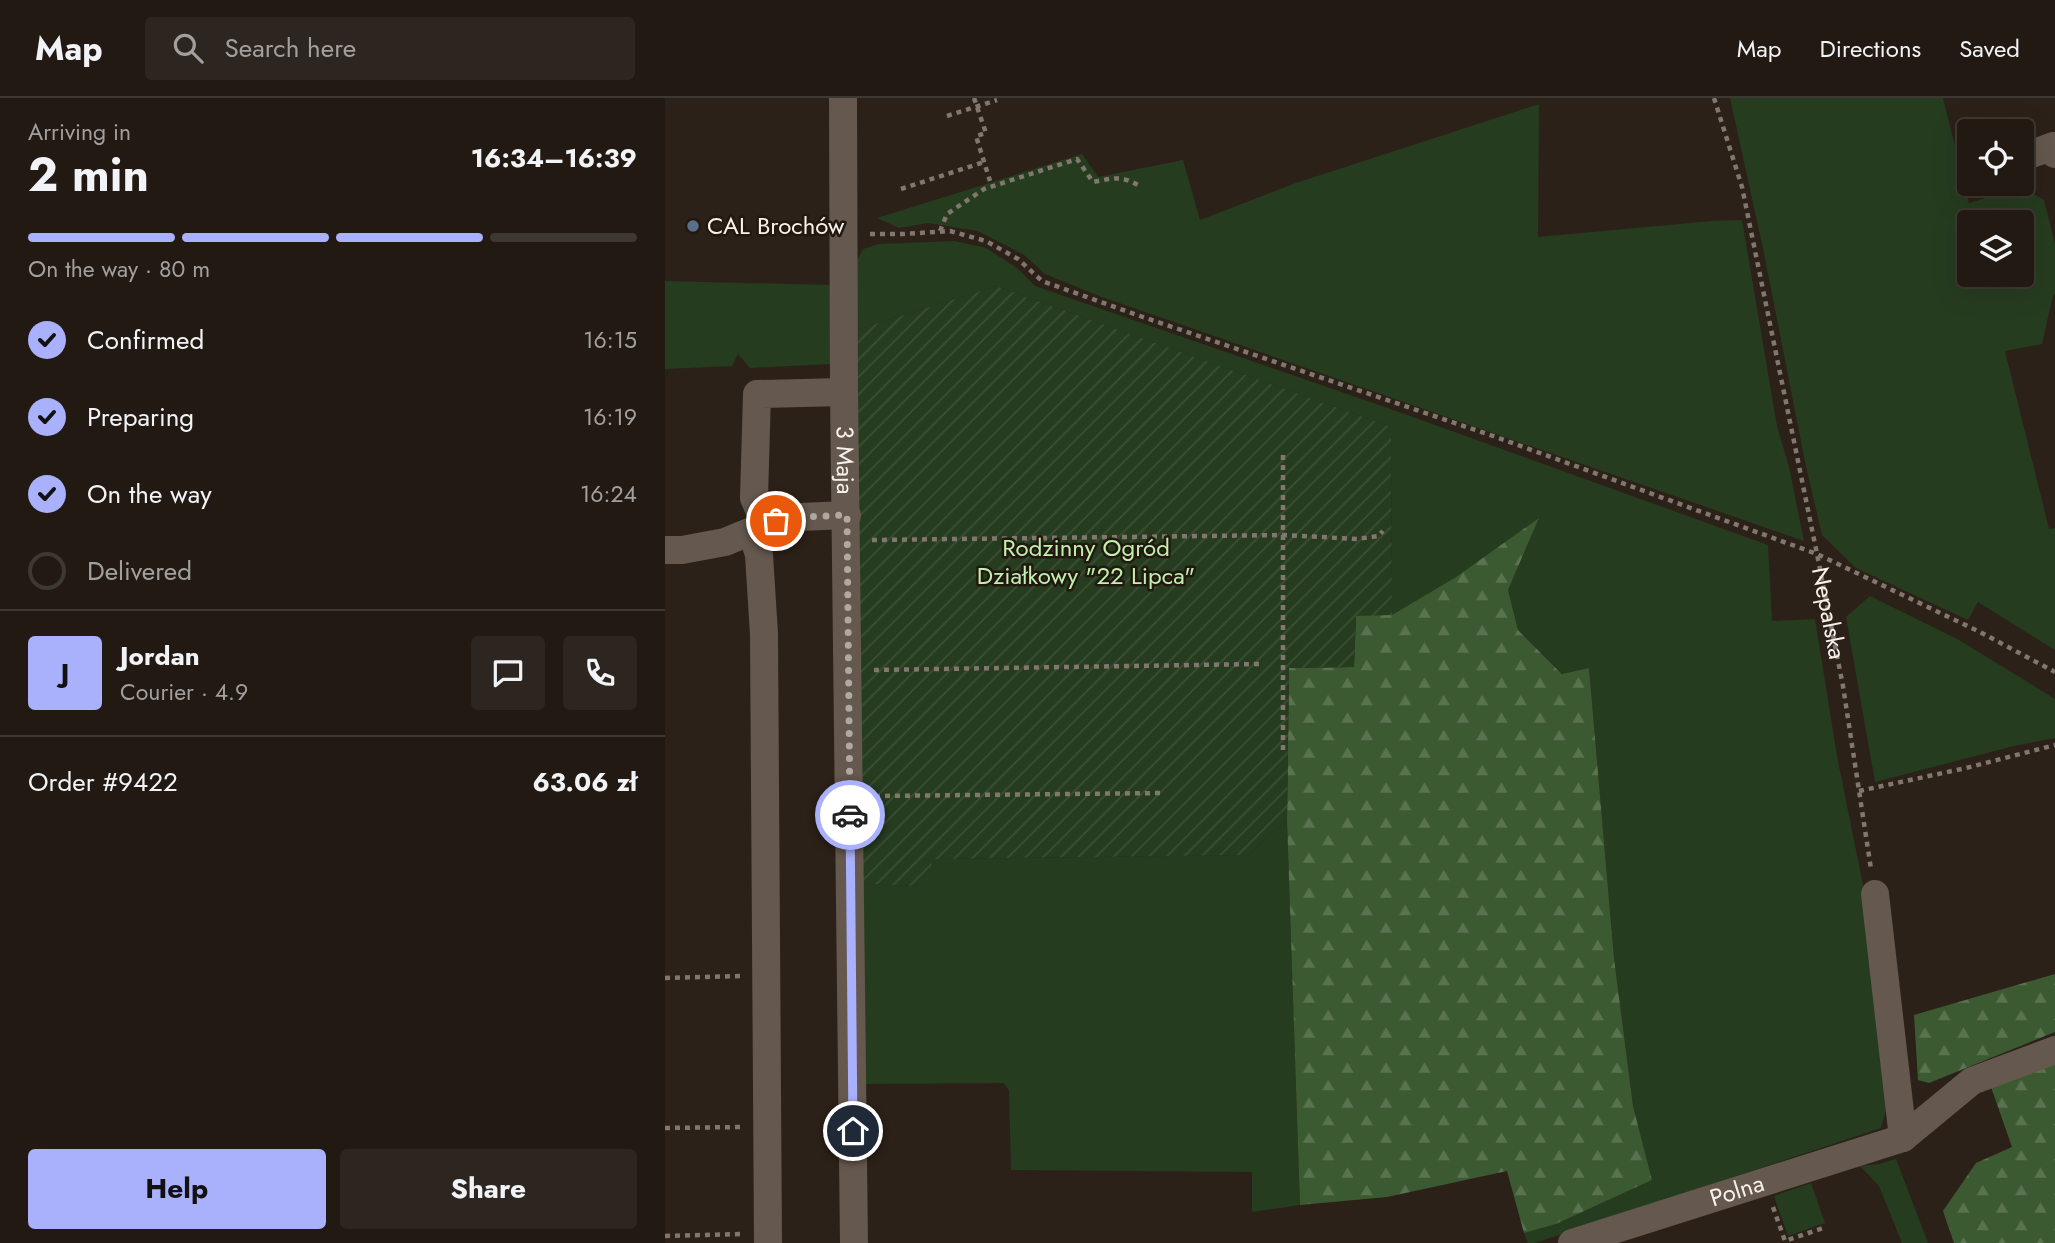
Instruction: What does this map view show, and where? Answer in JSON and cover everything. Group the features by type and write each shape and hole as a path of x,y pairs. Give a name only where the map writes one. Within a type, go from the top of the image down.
{"street":[{"name":"3 Maja","path":"843,98 854,1243"},
{"path":"2034,155 2054,150"},
{"path":"756,1239 764,634 759,529 754,498 757,394 844,392"},
{"path":"665,550 682,550 725,542 776,521 800,517 847,528"},
{"path":"1875,894 1903,1138"},
{"path":"1903,1138 1972,1081 2055,1050"},
{"name":"Polna","path":"1572,1243 1903,1138"}],"path":[{"path":"974,98 986,133 976,136 991,181"},
{"name":"Nepalska","path":"1714,98 1742,187 1817,554 1843,687 1875,894"},
{"path":"947,116 997,100"},
{"path":"940,231 947,214 985,189 1077,159 1093,182 1121,175 1141,187"},
{"path":"901,189 985,162"},
{"path":"845,232 903,234 950,231 986,241 1018,259 1042,281 1496,437 1817,554 1980,632 2055,672"},
{"path":"1283,452 1283,750"},
{"path":"847,528 1357,539 1378,536 1383,530"},
{"path":"849,671 1259,664"},
{"path":"1859,791 1966,768 2055,744"},
{"path":"850,796 1164,793"},
{"path":"665,978 754,975"},
{"path":"665,1128 743,1127"},
{"path":"1773,1205 1785,1241 1823,1228"},
{"path":"665,1236 756,1239"}],"green space":[{"path":"1730,98 1943,98 1957,155 1957,196 1967,196 1969,203 1992,196 2034,194 2044,200 2055,244 2055,294 2042,344 2005,351 2049,529 2055,528 2055,650 1978,602 1968,620 1856,568 1822,535"},
{"path":"1539,104 1538,237 1742,220 1777,426 1789,467 1804,541 1099,296 1045,274 1024,255 978,231 928,223 899,228 877,218 1082,154 1098,177 1183,160 1200,220 1296,183"},
{"path":"955,241 986,248 1017,268 1035,286 1396,411 1768,545 1772,621 1815,619 1837,756 1865,895 1888,1102 1881,1128 1535,1243 1528,1243 1524,1233 1556,1224 1652,1180 1633,1106 1614,958 1589,668 1563,674 1518,630 1508,590 1538,520 1456,577 1392,615 1391,427 996,286 853,331 854,267 863,249 879,244"},
{"path":"665,281 830,285 832,364 750,368 738,354 732,366 665,369"},
{"name":"Rodzinny Ogród Działkowy \"22 Lipca\"","path":"996,286 1391,427 1392,615 1356,616 1354,667 1289,668 1287,820 1248,855 931,859 932,878 921,886 860,884 853,331"},
{"path":"1539,518 1508,590 1518,630 1562,674 1589,668 1614,958 1633,1106 1652,1180 1556,1224 1524,1233 1507,1171 1387,1197 1300,1205 1287,820 1289,668 1354,667 1356,615 1392,615 1456,577"},
{"path":"1870,596 1959,640 2055,699 2055,738 1875,782 1846,617"},
{"path":"1287,820 1300,1205 1252,1212 1252,1172 1011,1170 1009,1091 1004,1083 863,1084 860,884 921,886 931,859 1248,855"},
{"path":"2055,974 2055,1032 1929,1083 1918,1080 1914,1015"},
{"path":"2055,1061 2055,1243 1954,1243 1943,1211 1976,1163 2012,1147 1990,1084"},
{"path":"1896,1159 1928,1243 1902,1243 1879,1186 1860,1166"},
{"path":"1811,1183 1825,1223 1788,1236 1774,1196"}],"way so far":[{"path":"776,521 847,515 850,815"}],"place":[{"name":"CAL Brochów","path":"693,226"}],"route":[{"path":"850,815 853,1131"}]}
